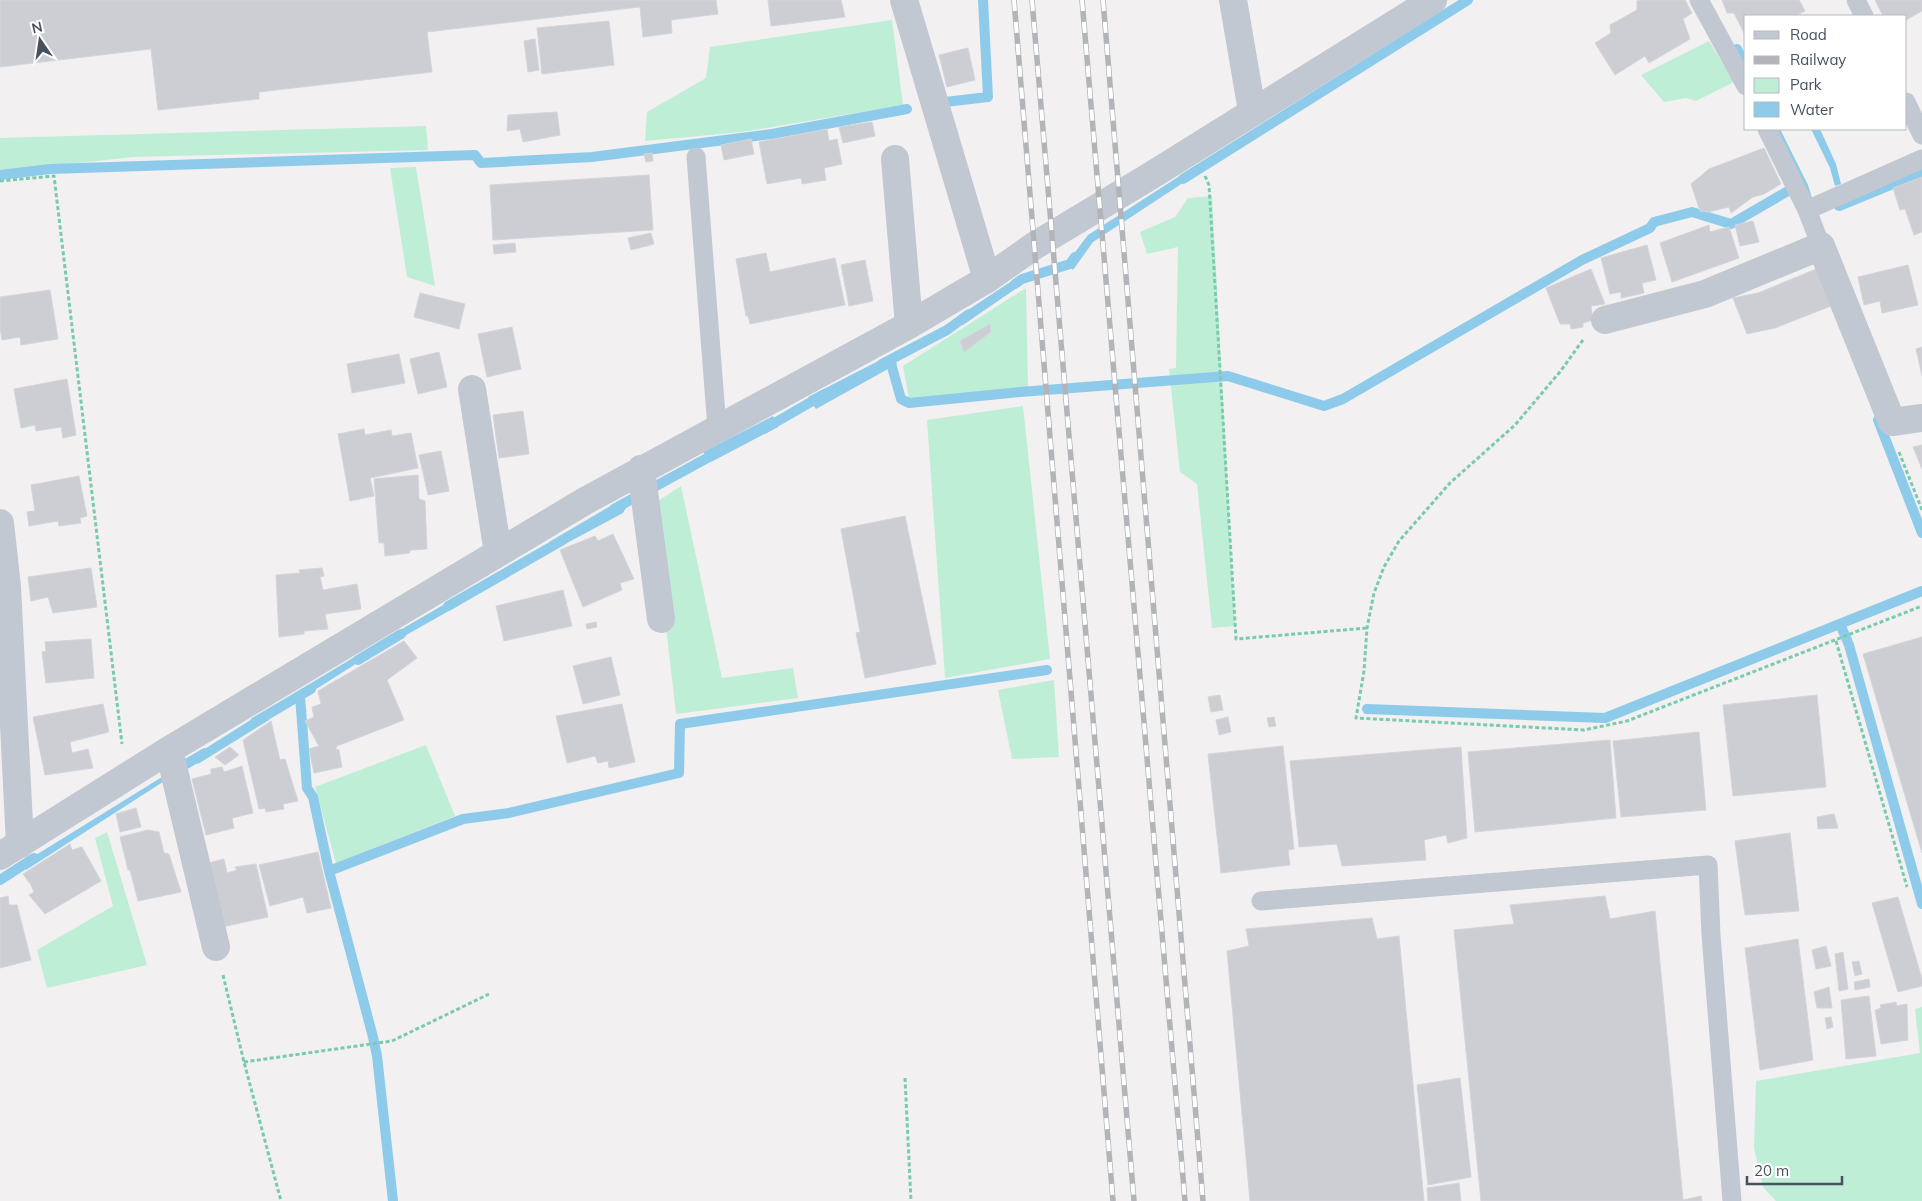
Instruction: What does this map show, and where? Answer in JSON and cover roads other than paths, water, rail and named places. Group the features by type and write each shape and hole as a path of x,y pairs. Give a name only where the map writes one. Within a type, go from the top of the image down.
{"street":[{"path":"904,0 987,278"},
{"path":"1233,0 1252,111"},
{"path":"10,850 169,750 641,469 909,325 1433,0"},
{"path":"895,159 909,325"},
{"path":"1605,320 1704,294 1821,246 1892,422 1922,418"},
{"path":"472,389 498,553"},
{"path":"641,469 661,619"},
{"path":"0,523 10,850"},
{"path":"169,750 216,947"}],"lane":[{"path":"1699,0 1744,82"},
{"path":"1856,0 1864,15"},
{"path":"1907,104 1922,135"},
{"path":"1767,130 1807,210 1821,246"},
{"path":"696,157 717,428"},
{"path":"1807,210 1922,159"},
{"path":"1261,902 1708,864 1711,935 1732,1201"}],"water":[{"path":"1775,130 1780,130 1808,185 1813,201 1811,201"},
{"path":"1811,130 1820,130 1836,164 1841,184 1835,186 1830,168"},
{"path":"1192,168 1195,175 1093,242 1073,270 1066,264 1088,235"},
{"path":"1022,274 1027,281 963,325 956,318"},
{"path":"892,354 897,364 816,409 808,397"},
{"path":"773,416 778,427 711,462 703,452"},
{"path":"624,498 626,508 623,513 554,550 549,542"},
{"path":"457,597 463,603 392,643 388,637"},
{"path":"366,650 370,655 302,698 298,691"},
{"path":"263,712 269,720 198,764 192,757"},
{"path":"162,777 166,780 26,870 23,863"}],"waterway":[{"path":"945,102 988,97 983,0"},
{"path":"1183,179 1468,0"},
{"path":"1737,49 1744,62"},
{"path":"0,175 50,169 475,155 481,163 592,157 772,134 907,109"},
{"path":"1839,206 1922,172"},
{"path":"890,360 901,399 909,403 1020,392 1228,376 1324,406 1343,399 1582,260 1650,228 1654,222 1692,212 1731,224 1788,191"},
{"path":"1015,284 1022,279 1070,264 1075,257"},
{"path":"882,364 947,330 969,314"},
{"path":"764,429 823,395"},
{"path":"1878,420 1922,533"},
{"path":"614,509 720,451"},
{"path":"448,606 563,540"},
{"path":"1367,709 1605,718 1922,591"},
{"path":"1840,624 1849,645 1922,904"},
{"path":"358,660 401,634"},
{"path":"329,871 463,819 509,813 679,773 680,724 1047,670"},
{"path":"255,722 311,689"},
{"path":"300,696 307,788 313,797 329,871 377,1056 393,1201"},
{"path":"176,770 205,753"},
{"path":"0,880 34,858"}],"railway":[{"path":"1014,0 1113,1201"},
{"path":"1032,0 1134,1201"},
{"path":"1082,0 1185,1201"},
{"path":"1103,0 1203,1201"}]}
